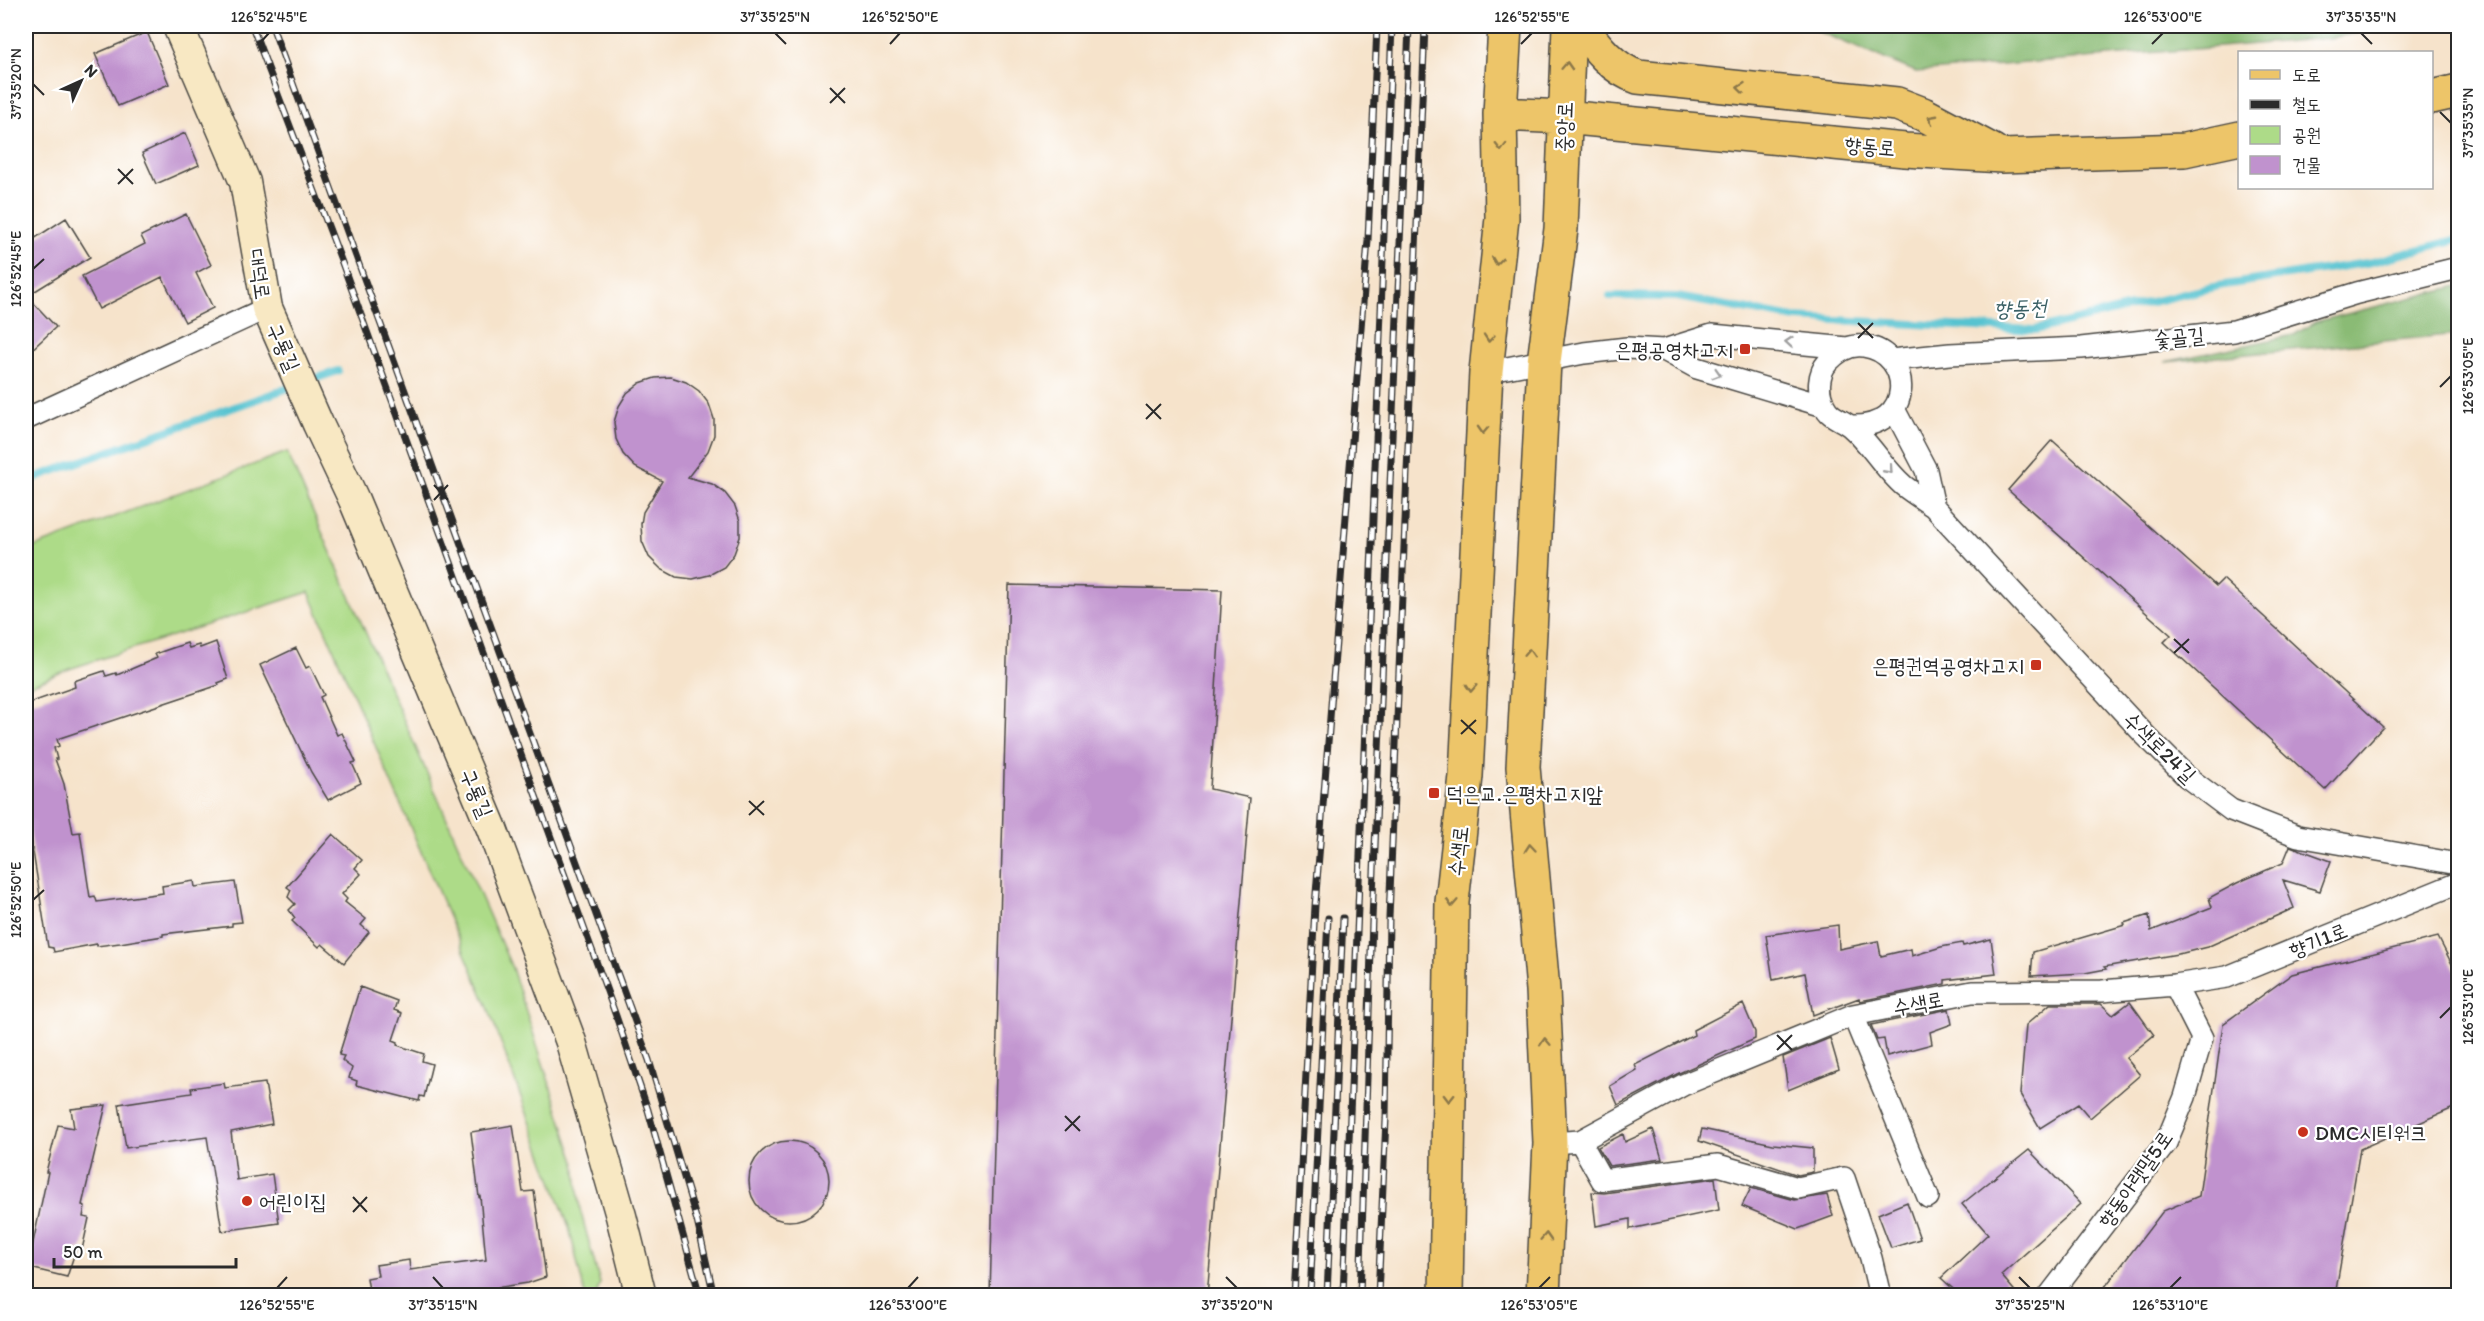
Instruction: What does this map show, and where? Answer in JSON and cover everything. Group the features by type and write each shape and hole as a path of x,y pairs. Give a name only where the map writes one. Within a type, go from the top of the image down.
{"main road":[{"name":"대덕로","path":"178,26 245,182 270,316"},
{"path":"1486,372 1491,304 1502,218 1500,114 1505,26"},
{"name":"중앙로","path":"1544,362 1561,229 1569,26"},
{"path":"1581,26 1594,44 1627,74 1897,104 1923,114 2002,156"},
{"path":"2433,97 2458,91"},
{"name":"향동로","path":"1500,114 1564,117 1905,150 2002,156 2184,150 2238,138"},
{"name":"구룡길","path":"270,316 354,500 492,829 571,1042 621,1216 641,1296"},
{"path":"1543,1296 1565,1142 1543,990 1523,767 1544,362"},
{"name":"수색로","path":"1446,1296 1452,902 1466,776 1486,372"}],"street":[{"name":"숯골길","path":"1891,360 1950,354 2081,348 2234,331 2357,293 2458,268"},
{"name":"대덕로","path":"26,419 270,316"},
{"name":"수색로24길","path":"1486,372 1584,353 1627,348 1664,350 1712,335 1847,348 1863,346 1878,350 1891,360"},
{"path":"1824,406 1820,393 1820,379 1825,365 1834,354 1847,348"},
{"name":"수색로24길","path":"1664,350 1697,368 1824,406 1835,419 1850,426 1903,485 1934,507 2145,735 2187,777 2231,810 2298,836 2458,864"},
{"path":"1850,426 1867,427 1883,421 1894,409 1899,399 1901,385 1898,372 1891,360"},
{"path":"1894,409 1926,470 1934,507"},
{"name":"향기1로","path":"2175,985 2227,977 2458,883"},
{"name":"수색로","path":"1565,1142 1683,1085 1853,1016 1972,992 2102,991 2175,985"},
{"name":"향동아랫말5로","path":"2049,1296 2166,1143 2185,1097 2202,1038 2175,985"},
{"path":"1853,1016 1928,1197"},
{"path":"1565,1142 1602,1180 1719,1165 1798,1188 1844,1178 1871,1258 1880,1296"}],"green space":[{"path":"1805,26 2399,26 2329,38 1916,72"},
{"path":"2458,286 2458,334 2165,362 2294,335 2315,322"},
{"path":"287,452 512,968 575,1162 580,1209 600,1283 596,1295 585,1295 569,1227 487,1005 309,592 69,669 26,687 26,550"}],"building":[{"path":"147,32 169,84 118,106 95,54"},
{"path":"185,133 199,165 156,184 142,153"},
{"path":"186,214 211,265 196,273 213,308 185,322 162,277 99,309 82,276 145,244 141,236"},
{"path":"66,218 90,257 27,296 56,327 26,355 26,244"},
{"path":"671,377 686,382 699,391 709,404 714,419 714,435 708,451 688,477 712,484 725,493 735,506 740,521 740,537 734,554 724,567 709,575 693,579 676,577 661,569 649,557 642,541 643,512 662,481 635,467 623,454 616,439 614,422 619,406 627,393 640,383 655,378"},
{"path":"2052,440 2216,586 2223,579 2383,727 2325,790 2164,642 2171,635 2008,490"},
{"path":"1009,585 1222,590 1210,789 1250,798 1207,1296 990,1296"},
{"path":"216,642 228,679 218,683 219,685 57,739 59,746 54,748 57,759 55,759 64,784 73,833 80,832 90,897 95,896 97,902 163,893 162,886 194,881 195,887 235,882 242,922 232,923 232,926 163,934 163,936 54,952 53,948 48,947 26,807 26,704 75,687 74,681 104,671 106,676 116,673 117,675 157,658 155,654 187,643 189,648 199,645 200,648"},
{"path":"296,648 306,668 310,666 324,695 320,697 337,735 342,733 356,762 352,763 361,783 328,800 311,772 260,665"},
{"path":"333,834 362,860 355,868 361,874 342,894 347,899 345,902 366,919 361,925 369,932 344,963 322,944 319,947 292,921 295,918 289,910 295,904 288,897 291,890 287,887"},
{"path":"2290,846 2331,861 2320,891 2283,880 2294,908 2207,947 2104,967 2106,969 2085,973 2031,976 2033,952 2125,925 2124,923 2149,915 2151,931 2212,907 2209,898 2283,863"},
{"path":"1838,925 1839,949 1878,941 1881,956 1911,949 1912,956 1941,947 1962,943 1963,946 1991,939 1996,974 1945,980 1945,984 1860,1001 1859,998 1813,1015 1805,973 1773,980 1766,935"},
{"name":"DMC시티워크","path":"2438,937 2458,976 2458,1106 2360,1149 2335,1296 2098,1296 2163,1211 2199,1196 2223,1024 2292,974"},
{"path":"360,987 397,1001 394,1010 402,1013 393,1040 398,1042 397,1045 424,1054 422,1061 432,1064 424,1097 420,1096 419,1101 356,1085 357,1081 349,1078 352,1068 342,1060 344,1056 339,1055"},
{"path":"2130,1002 2154,1035 2126,1058 2140,1075 2090,1118 2078,1104 2040,1128 2020,1094 2026,1025 2050,1004 2101,1004 2113,1015"},
{"path":"1743,1004 1755,1032 1755,1039 1677,1074 1618,1105 1610,1086 1637,1070 1635,1065 1694,1035 1693,1030"},
{"path":"1949,1009 1952,1024 1930,1032 1932,1044 1887,1056 1884,1039 1877,1040 1871,1025"},
{"path":"1830,1038 1839,1069 1788,1090 1783,1057"},
{"path":"224,1083 225,1088 265,1083 272,1124 231,1132 237,1180 272,1174 279,1223 222,1231 207,1137 126,1148 119,1104 192,1093 191,1088"},
{"path":"106,1105 82,1205 85,1206 83,1217 89,1218 82,1250 76,1249 67,1277 30,1268 32,1257 30,1257 48,1172 46,1172 58,1125 74,1128 71,1109"},
{"path":"513,1125 523,1192 534,1191 546,1277 528,1283 475,1291 475,1296 370,1296 367,1278 378,1276 376,1265 409,1260 410,1270 486,1260 471,1132"},
{"path":"1653,1129 1662,1159 1609,1166 1598,1147 1623,1134 1625,1142"},
{"path":"1702,1129 1773,1144 1813,1148 1813,1172 1798,1175 1699,1141"},
{"path":"789,1141 804,1144 817,1153 826,1166 829,1181 826,1196 817,1209 804,1218 789,1221 774,1218 761,1209 752,1196 749,1181 752,1166 761,1153 774,1144"},
{"path":"2029,1150 2081,1204 2001,1275 2019,1296 1961,1296 1941,1278 1988,1234 1962,1204"},
{"path":"1715,1178 1719,1210 1630,1229 1630,1219 1596,1226 1592,1192 1604,1193"},
{"path":"1751,1188 1795,1200 1827,1195 1833,1216 1798,1229 1742,1206"},
{"path":"1907,1202 1920,1239 1891,1248 1878,1214"}],"waterway":[{"name":"향동천","path":"1610,296 1677,297 1794,318 2035,330 2218,286 2372,262 2458,239"},
{"path":"305,382 338,371"},
{"path":"26,483 39,476 294,386"}],"railway":[{"path":"252,26 341,260 616,1016 648,1110 700,1296"},
{"path":"272,26 649,1060 697,1221 714,1296"},
{"path":"1294,1296 1315,906 1368,240 1377,26"},
{"path":"1343,1296 1392,26"},
{"path":"1360,1296 1372,920 1409,26"},
{"path":"1378,1296 1386,1119 1389,918 1425,26"},
{"path":"1310,1296 1328,918"},
{"path":"1327,1296 1343,918"}],"place":[{"name":"은평공영차고지","path":"1745,349"},
{"name":"은평권역공영차고지","path":"2036,665"},
{"name":"덕은교.은평차고지앞","path":"1434,793"},
{"name":"DMC시티워크","path":"2303,1132"},
{"name":"어린이집","path":"247,1201"}]}
